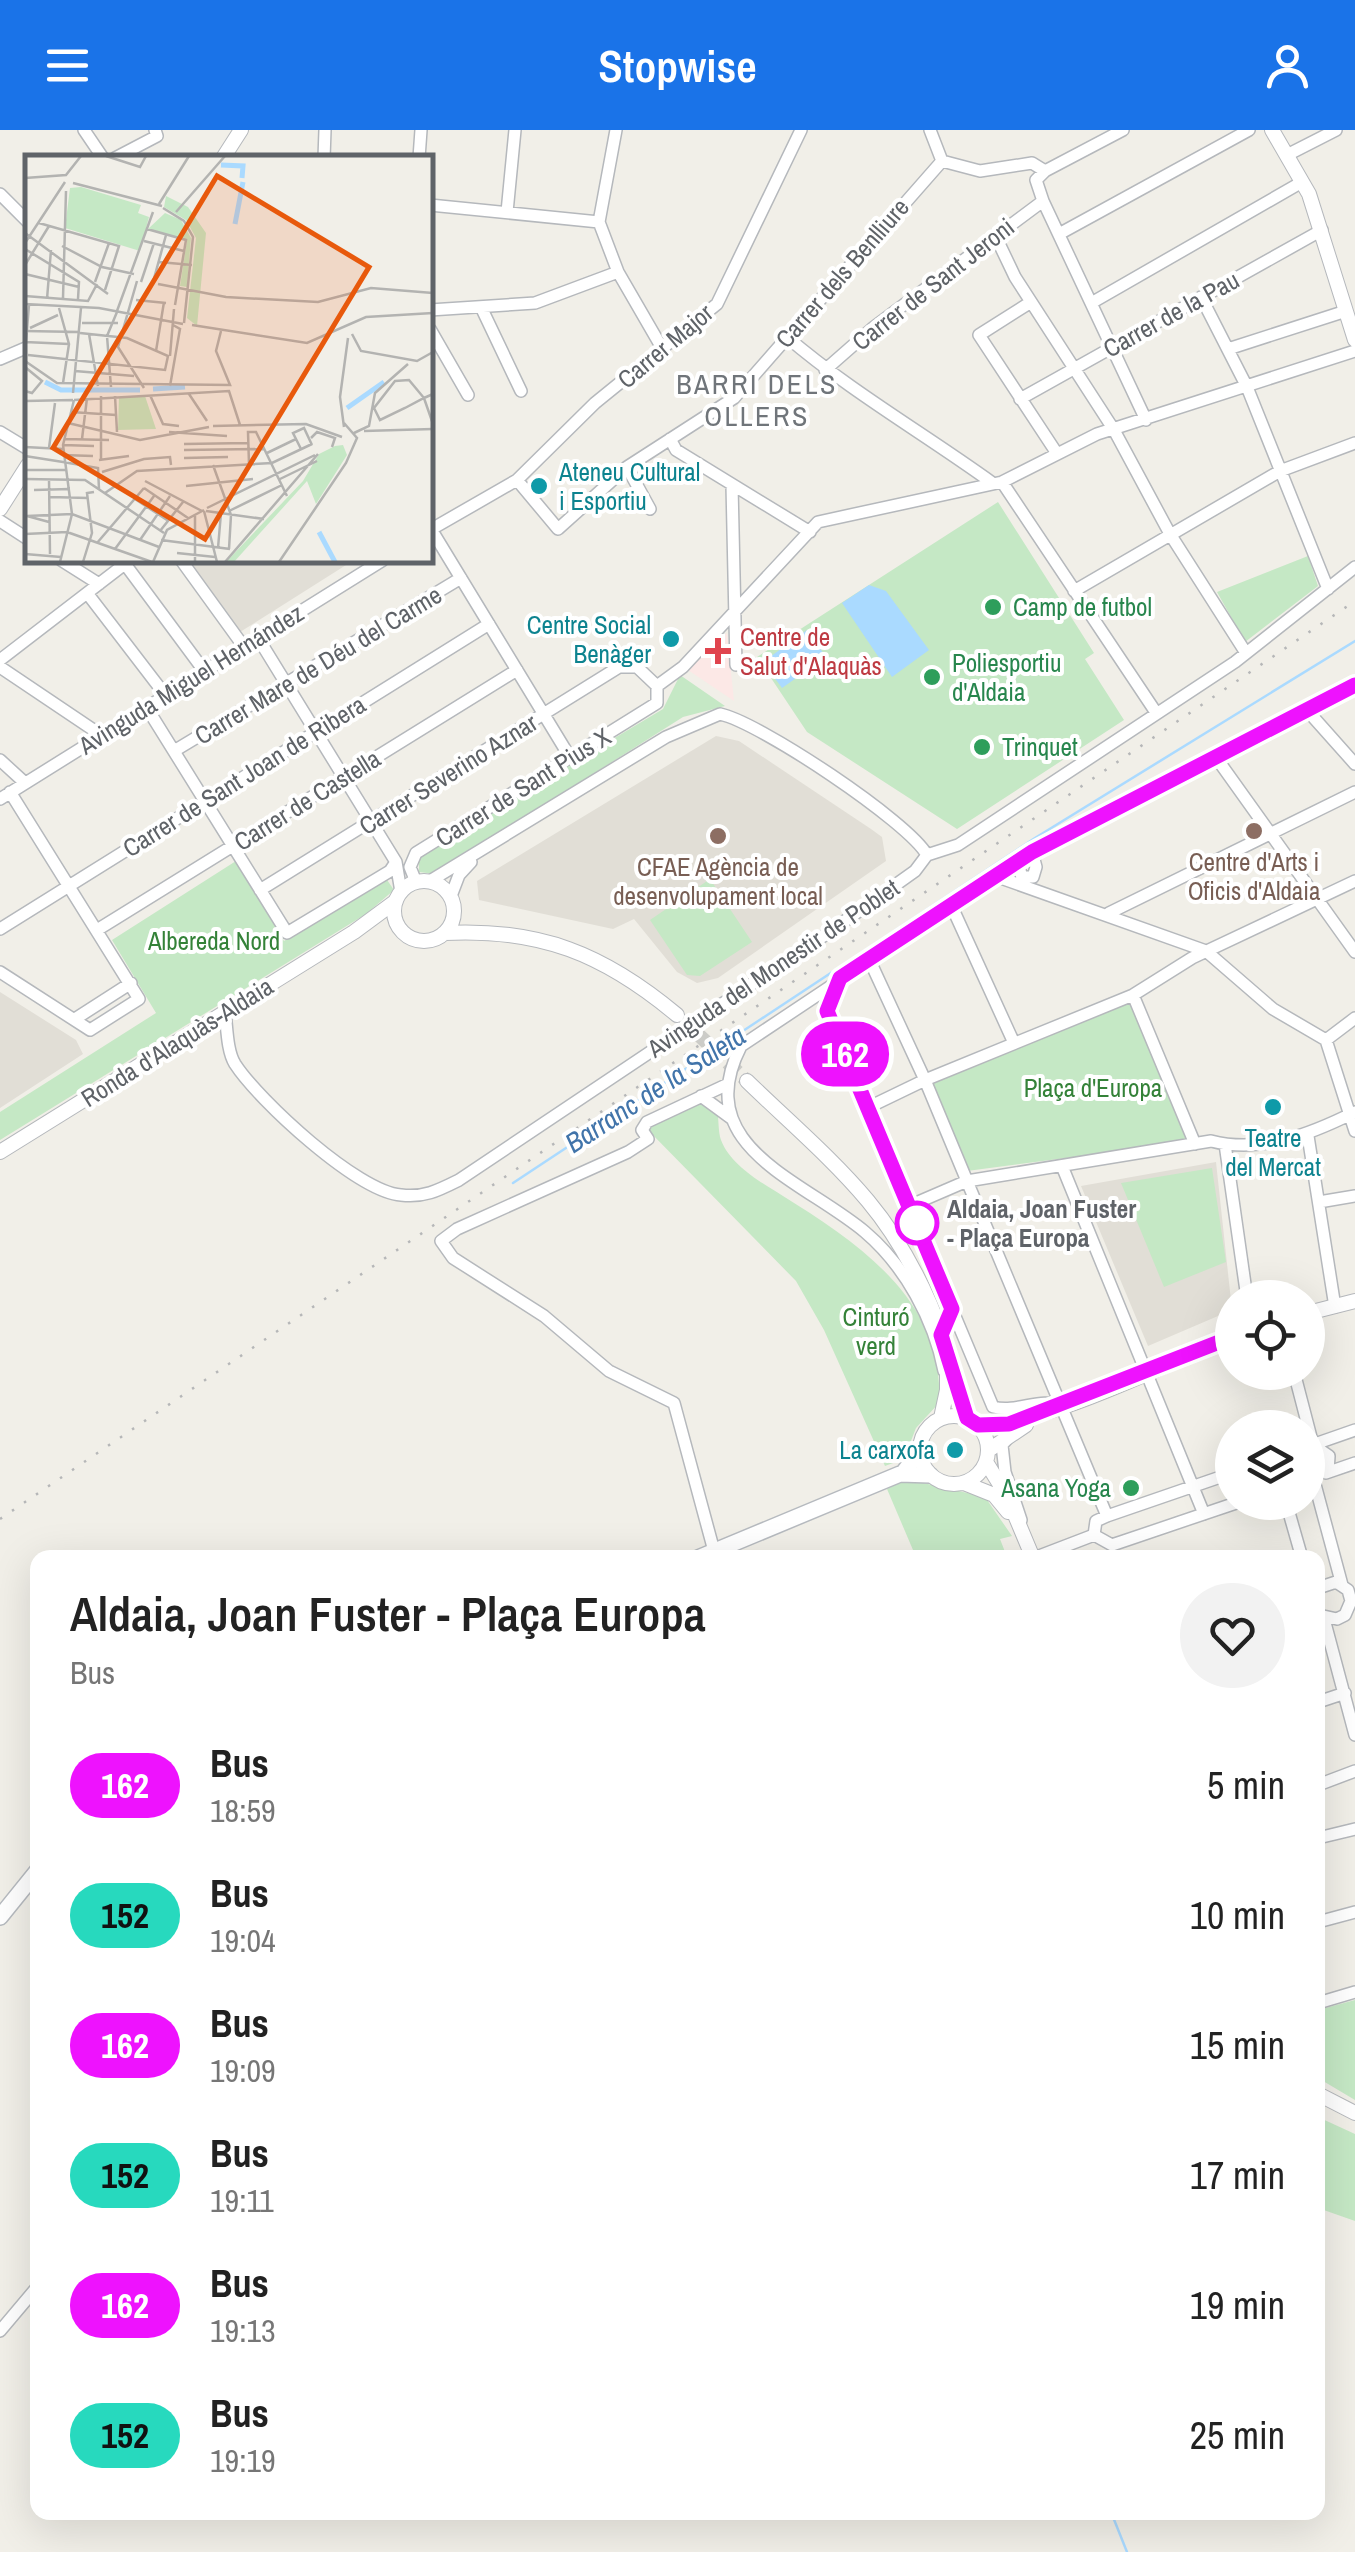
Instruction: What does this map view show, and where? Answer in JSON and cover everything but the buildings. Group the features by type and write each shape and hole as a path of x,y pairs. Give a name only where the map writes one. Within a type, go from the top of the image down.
{"main road":[{"path":"903,1473 920,1452"},
{"path":"716,1550 903,1473 930,1474"},
{"path":"0,1917 30,1880"}],"street":[{"path":"120,155 157,136 155,130"},
{"path":"225,155 241,130"},
{"path":"324,155 325,130"},
{"path":"419,155 421,130"},
{"path":"507,212 515,130"},
{"path":"616,130 599,222 618,272 662,348"},
{"name":"Carrer Major","path":"432,529 516,480 595,403 717,304 802,130"},
{"path":"1059,234 1249,130"},
{"path":"1272,130 1302,182 1322,230 1355,340"},
{"path":"1286,155 1336,130"},
{"path":"88,131 101,155"},
{"path":"1119,131 1036,180 1146,420"},
{"path":"934,132 942,161 980,171 1032,163 1045,172"},
{"name":"Carrer dels Benlliure","path":"516,480 558,529 627,467 719,411 942,161"},
{"path":"1093,302 1302,182"},
{"path":"0,194 25,219"},
{"name":"Carrer de Sant Jeroni","path":"825,370 1043,200"},
{"path":"432,205 599,222"},
{"name":"Carrer de la Pau","path":"1020,399 1322,230"},
{"path":"994,235 1031,302 1114,430 1170,534 1246,653"},
{"path":"432,310 557,298 618,272"},
{"path":"1201,297 1247,387 1328,589"},
{"path":"1031,302 978,335 1056,452"},
{"path":"481,307 521,391"},
{"path":"1228,349 1346,311"},
{"path":"432,332 468,394"},
{"path":"787,337 825,370 886,406 996,482 1155,711"},
{"path":"0,359 25,348"},
{"path":"657,686 683,667 810,532 832,517 996,482 1056,452 1114,430 1355,351"},
{"path":"0,432 25,447"},
{"path":"670,439 676,450 810,532"},
{"path":"1074,591 1280,471 1355,444"},
{"path":"627,467 650,509"},
{"path":"0,509 25,469"},
{"path":"732,485 736,666"},
{"path":"0,522 25,537"},
{"path":"432,532 571,759"},
{"path":"64,562 98,584"},
{"path":"101,736 0,664 127,562 204,672"},
{"path":"181,562 244,647"},
{"name":"Avinguda Miguel Hernández","path":"5,795 379,562"},
{"name":"Avinguda del Monestir de Poblet","path":"225,1012 234,1063 313,1143 367,1187 398,1196 427,1196 459,1180 828,932 915,870 927,855 958,845 1246,653 1355,567"},
{"name":"Carrer Mare de Déu del Carme","path":"174,752 288,687 461,578"},
{"path":"87,593 166,696"},
{"name":"Carrer de Sant Joan de Ribera","path":"0,929 489,624"},
{"path":"258,638 396,862 399,927"},
{"name":"Carrer Severino Aznar","path":"260,890 619,667 638,666 657,686"},
{"name":"Carrer de Castella","path":"97,930 517,670"},
{"path":"947,1390 940,1348 906,1276 866,1233 754,1153 733,1128 726,1085 741,1046 1032,852 1355,685"},
{"name":"Carrer de Sant Pius X","path":"423,882 410,867 416,853 656,703 657,686"},
{"path":"147,708 286,934 390,871 396,862"},
{"path":"1306,709 1355,764"},
{"path":"423,882 666,737 720,714 760,729 918,838 927,855"},
{"path":"1215,756 1355,952"},
{"path":"0,760 14,768 24,782"},
{"path":"1108,914 1355,792"},
{"path":"0,972 90,1030 140,999 5,795"},
{"path":"444,933 458,875 482,850"},
{"path":"1029,876 1032,852"},
{"path":"1018,861 1029,876 1052,893 1206,951 1272,1009 1326,1040 1355,1131"},
{"path":"994,876 1029,876 1052,893"},
{"path":"867,1108 1133,995 1206,951 1355,881"},
{"name":"Ronda d'Alaquàs-Aldaia","path":"0,1152 354,932 423,882 494,930"},
{"path":"952,907 1014,1043"},
{"name":"Ronda d'Alaquàs-Aldaia","path":"354,932 377,926 399,927 415,939 494,930 578,950 644,987 677,1015"},
{"path":"870,959 926,1080 1107,1516"},
{"path":"840,978 827,1011 994,1407 1013,1412 1050,1402 1062,1406"},
{"path":"75,1018 131,984"},
{"path":"1133,995 1195,1144"},
{"path":"799,1005 827,1011"},
{"path":"1326,1040 1355,1018"},
{"path":"747,1081 866,1199 919,1282 972,1421 1030,1550"},
{"path":"714,1550 674,1403 609,1371 544,1316 453,1258 440,1241 628,1152 648,1138 642,1130 647,1122 726,1085"},
{"path":"700,1096 731,1118"},
{"path":"910,1206 967,1180 1195,1144 1308,1136 1352,1113"},
{"path":"1308,1136 1335,1306"},
{"path":"1225,1144 1244,1280"},
{"path":"1062,1166 1204,1514"},
{"path":"1319,1202 1355,1196"},
{"path":"1325,1309 1355,1301"},
{"path":"952,1309 944,1342 947,1390 941,1418 926,1430 920,1452 930,1474 946,1484 964,1483 994,1495 1021,1530"},
{"path":"941,1418 1009,1424 1215,1343"},
{"path":"964,1483 1012,1432 1062,1406"},
{"path":"1325,1441 1355,1430"},
{"path":"1012,1432 1002,1445 1020,1508 1021,1530"},
{"path":"1325,1454 1329,1456 1328,1472"},
{"path":"1325,1473 1355,1464"},
{"path":"1094,1535 1096,1521 1215,1479"},
{"path":"1094,1535 1112,1545 1215,1510"},
{"path":"1291,1520 1300,1550"},
{"path":"1323,1520 1342,1585 1352,1599 1355,1624"},
{"path":"1055,1550 1094,1535"},
{"path":"1118,1543 1121,1550"},
{"path":"1325,1586 1336,1582 1342,1585"},
{"path":"1325,1617 1337,1619 1352,1599"},
{"path":"1325,1632 1355,1734"},
{"path":"1325,1700 1344,1693"},
{"path":"1325,1783 1355,1771"},
{"path":"1325,1836 1355,1828"},
{"path":"1325,1920 1355,1912"},
{"path":"1325,2001 1355,1992"},
{"path":"1325,2098 1355,2113"},
{"path":"0,2332 30,2296"}],"shaded area":[{"path":"189,562 351,562 240,632"},
{"name":"Centre de Salut d'Alaquàs","path":"727,633 734,701 688,670"},
{"path":"716,736 739,741 882,837 886,861 718,978 697,983 677,972 634,919 613,929 479,900 477,881"},
{"path":"0,992 76,1040 83,1054 0,1108"},
{"path":"1216,1162 1229,1280 1215,1280 1215,1317 1148,1346 1081,1186"}],"green space":[{"name":"Poliesportiu d'Aldaia","path":"998,502 1094,653 1085,659 1124,720 957,829 807,732 757,657"},
{"path":"1308,556 1318,586 1245,642 1217,592"},
{"path":"680,675 725,706 683,717 435,874 419,872 419,856 426,851 663,709"},
{"name":"Albereda Nord","path":"236,861 284,941 385,877 394,890 366,914 0,1140 0,1112 156,1013 112,940"},
{"path":"710,879 752,942 700,976 687,975 650,920"},
{"name":"Plaça d'Europa","path":"1129,1001 1187,1142 967,1171 930,1085"},
{"name":"Cinturó verd","path":"696,1101 717,1110 721,1140 739,1165 841,1234 892,1279 913,1305 928,1334 937,1367 939,1403 916,1428 904,1459 885,1466 824,1330 796,1281 647,1129"},
{"path":"1212,1168 1226,1262 1164,1287 1121,1183"},
{"path":"906,1479 985,1497 1012,1536 1000,1539 1004,1550 913,1550 887,1489"},
{"path":"1355,2000 1355,2100 1325,2082 1325,2008"},
{"path":"1325,2120 1355,2134 1355,2221 1325,2210"}],"water":[{"path":"869,585 886,591 929,650 892,677 842,603"},
{"path":"807,630 826,657 782,688 763,662"}],"waterway":[{"name":"Barranc de la Saleta","path":"513,1183 1035,838 1355,641"},
{"path":"1114,2520 1127,2552"}],"tunnel":[{"path":"682,1019 747,1081"}],"railway":[{"path":"0,1519 1355,601"}],"bus line":[{"name":"162","path":"1215,1344 1009,1424 978,1425 967,1418 941,1335 952,1309 827,1011 828,998 840,978 1032,852 1355,685"}],"place":[{"name":"Ateneu Cultural i Esportiu","path":"539,486"},
{"name":"Camp de futbol","path":"993,607"},
{"name":"Centre Social Benàger","path":"671,639"},
{"name":"Centre de Salut d'Alaquàs","path":"718,651"},
{"name":"Poliesportiu d'Aldaia","path":"932,677"},
{"name":"Trinquet","path":"982,747"},
{"name":"Centre d'Arts i Oficis d'Aldaia","path":"1254,831"},
{"name":"CFAE Agència de desenvolupament local","path":"718,836"},
{"name":"Teatre del Mercat","path":"1273,1107"},
{"name":"Aldaia, Joan Fuster - Plaça Europa","path":"917,1223"},
{"name":"La carxofa","path":"955,1450"},
{"name":"Asana Yoga","path":"1131,1488"}],"district":[{"name":"BARRI DELS OLLERS","path":"757,400"}]}
